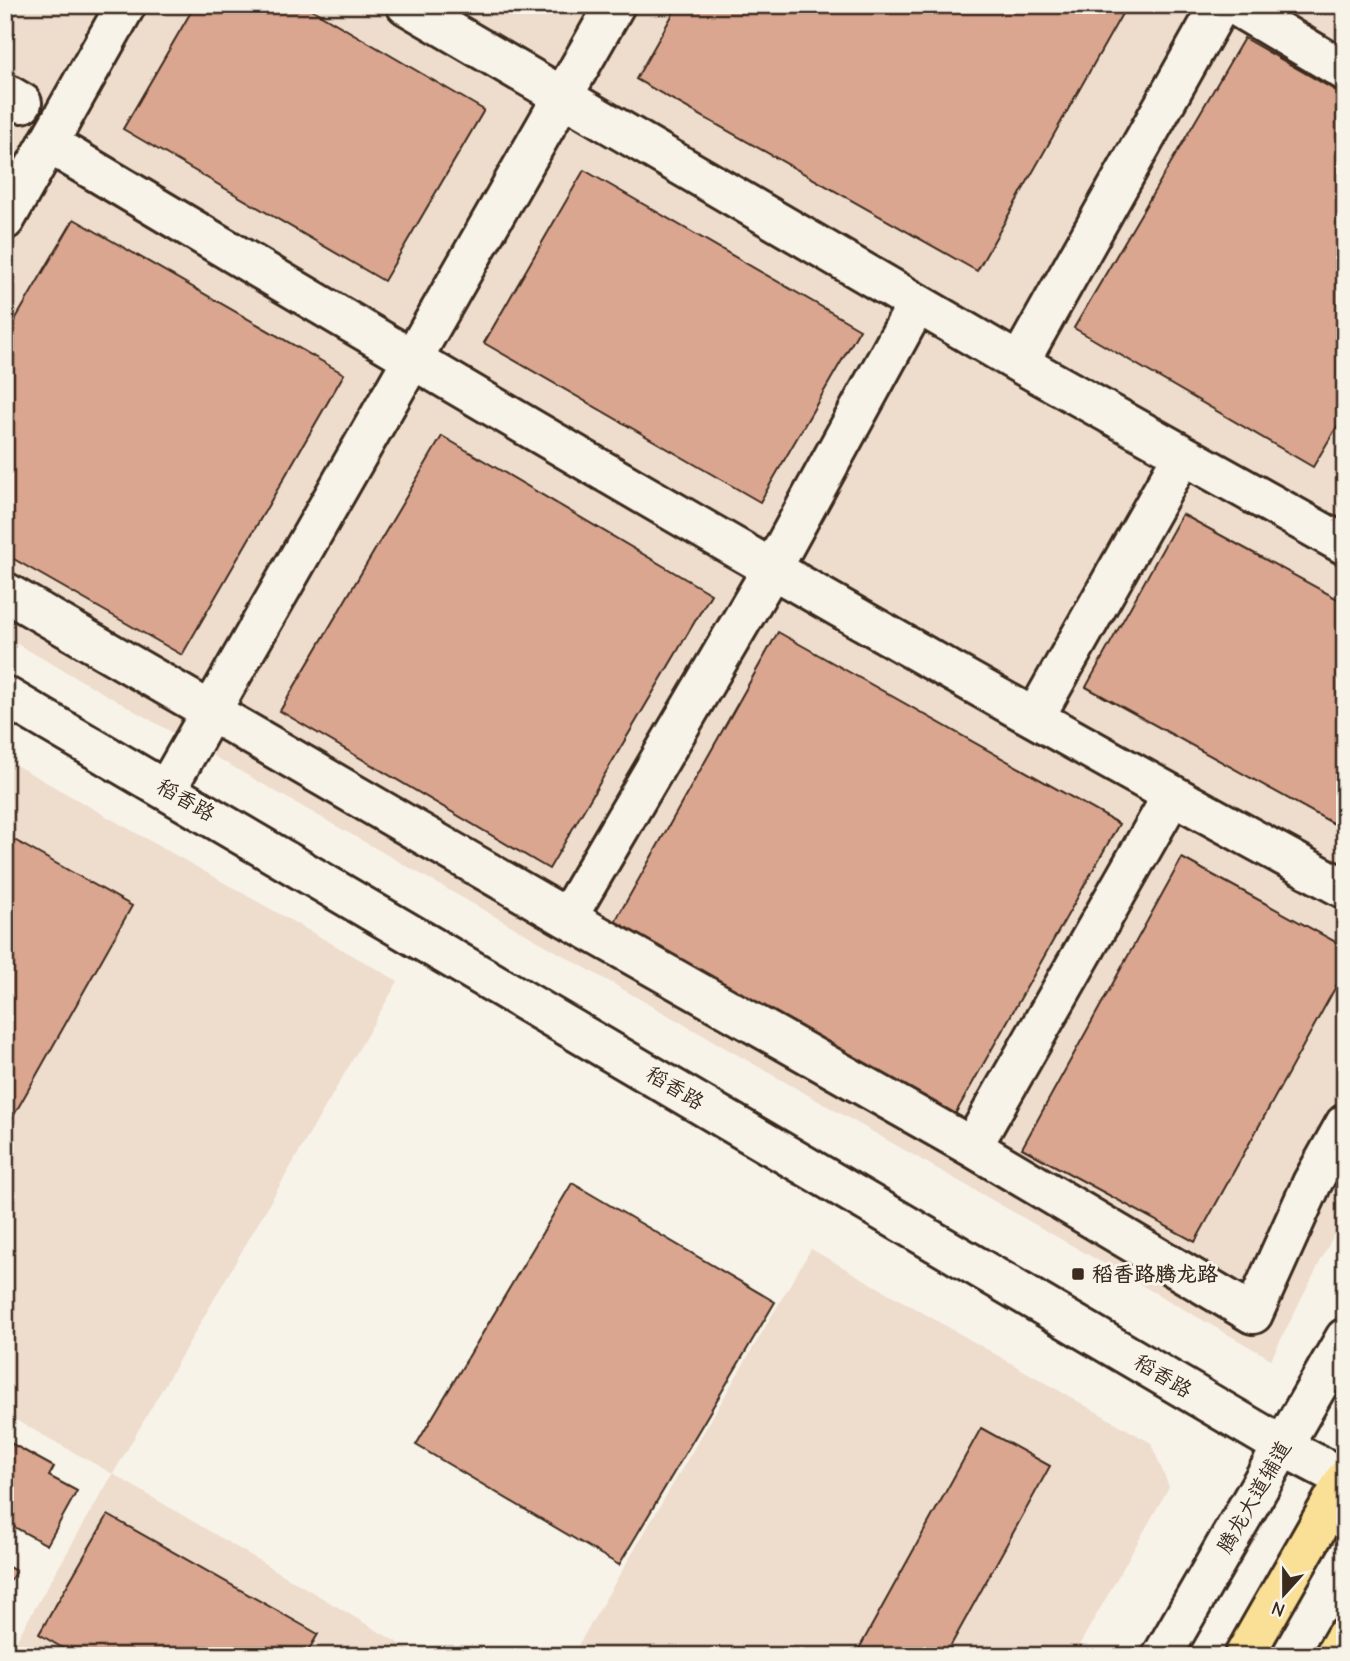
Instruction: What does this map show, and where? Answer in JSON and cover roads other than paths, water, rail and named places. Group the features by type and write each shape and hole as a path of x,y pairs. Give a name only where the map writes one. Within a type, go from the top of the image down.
{"main road":[{"path":"1244,1656 1345,1479"},
{"path":"1334,1656 1345,1637"}],"street":[{"path":"5,220 127,5"},
{"path":"406,5 1019,363 1345,545"},
{"path":"167,788 615,5"},
{"path":"1019,363 1220,5"},
{"path":"1234,5 1345,71"},
{"path":"48,143 412,360 1172,796 1345,889"},
{"path":"567,918 773,567 917,304"},
{"path":"1035,717 1182,456"},
{"path":"5,592 567,918 972,1147 1253,1314 1312,1183 1345,1124"},
{"name":"稻香路","path":"5,696 167,788 1284,1447 1345,1479"},
{"path":"972,1147 1172,796"},
{"name":"腾龙大道辅道","path":"1162,1656 1345,1338"}],"place":[{"name":"稻香路腾龙路","path":"1078,1274"}]}
